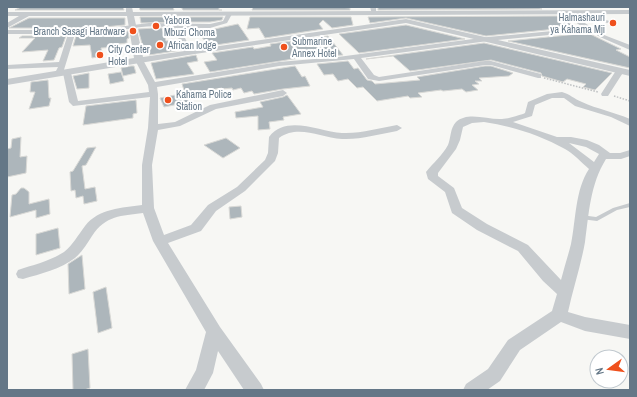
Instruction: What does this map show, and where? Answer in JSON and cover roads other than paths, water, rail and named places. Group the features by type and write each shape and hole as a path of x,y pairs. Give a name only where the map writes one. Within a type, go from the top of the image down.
{"street":[{"path":"7,26 40,7"},
{"path":"129,10 139,60 153,89 153,128 147,165 148,208 160,241 214,332 255,390"},
{"path":"7,14 129,10 229,14 374,10 630,12"},
{"path":"564,12 590,29 622,46 630,48"},
{"path":"7,32 94,32 167,24 197,26 223,24 229,14"},
{"path":"7,82 188,52 399,21 417,22 630,73"},
{"path":"167,24 178,29 188,52"},
{"path":"72,32 62,64 63,73 73,102 76,104 279,64 488,39 590,29"},
{"path":"355,56 371,77 379,80 485,63 538,76"},
{"path":"7,67 62,64"},
{"path":"605,94 620,71"},
{"path":"153,128 171,126 213,107 283,93"},
{"path":"503,122 526,116 529,114 531,104 556,94 567,96 578,104 609,113 630,123"},
{"path":"565,292 548,277 523,248 456,210 450,191 432,177 432,172 448,155 455,139 458,126 461,123 477,120 503,122 555,140 576,152 595,168"},
{"path":"160,241 196,228 212,208 241,189 270,161 273,153 274,137 279,133 291,129 305,128 343,136 397,128"},
{"path":"555,140 563,139 590,144 597,147 606,155 621,156 630,153"},
{"path":"474,390 494,374 514,345 559,315 578,243 588,185 595,168 603,156 606,155"},
{"path":"22,274 56,262 72,253 80,245 95,224 103,217 148,208"},
{"path":"559,315 585,324 630,332"},
{"path":"194,390 204,373 214,332"}],"lane":[{"path":"583,12 608,22"},
{"path":"582,217 597,219 615,209 630,205"}],"place":[{"name":"Halmashauri ya Kahama Mji","path":"613,23"},
{"name":"Yabora Mbuzi Choma","path":"156,26"},
{"name":"Branch Sasagi Hardware","path":"133,31"},
{"name":"African lodge","path":"160,45"},
{"name":"Submarine Annex Hotel","path":"284,47"},
{"name":"City Center Hotel","path":"100,55"},
{"name":"Kahama Police Station","path":"168,100"}]}
